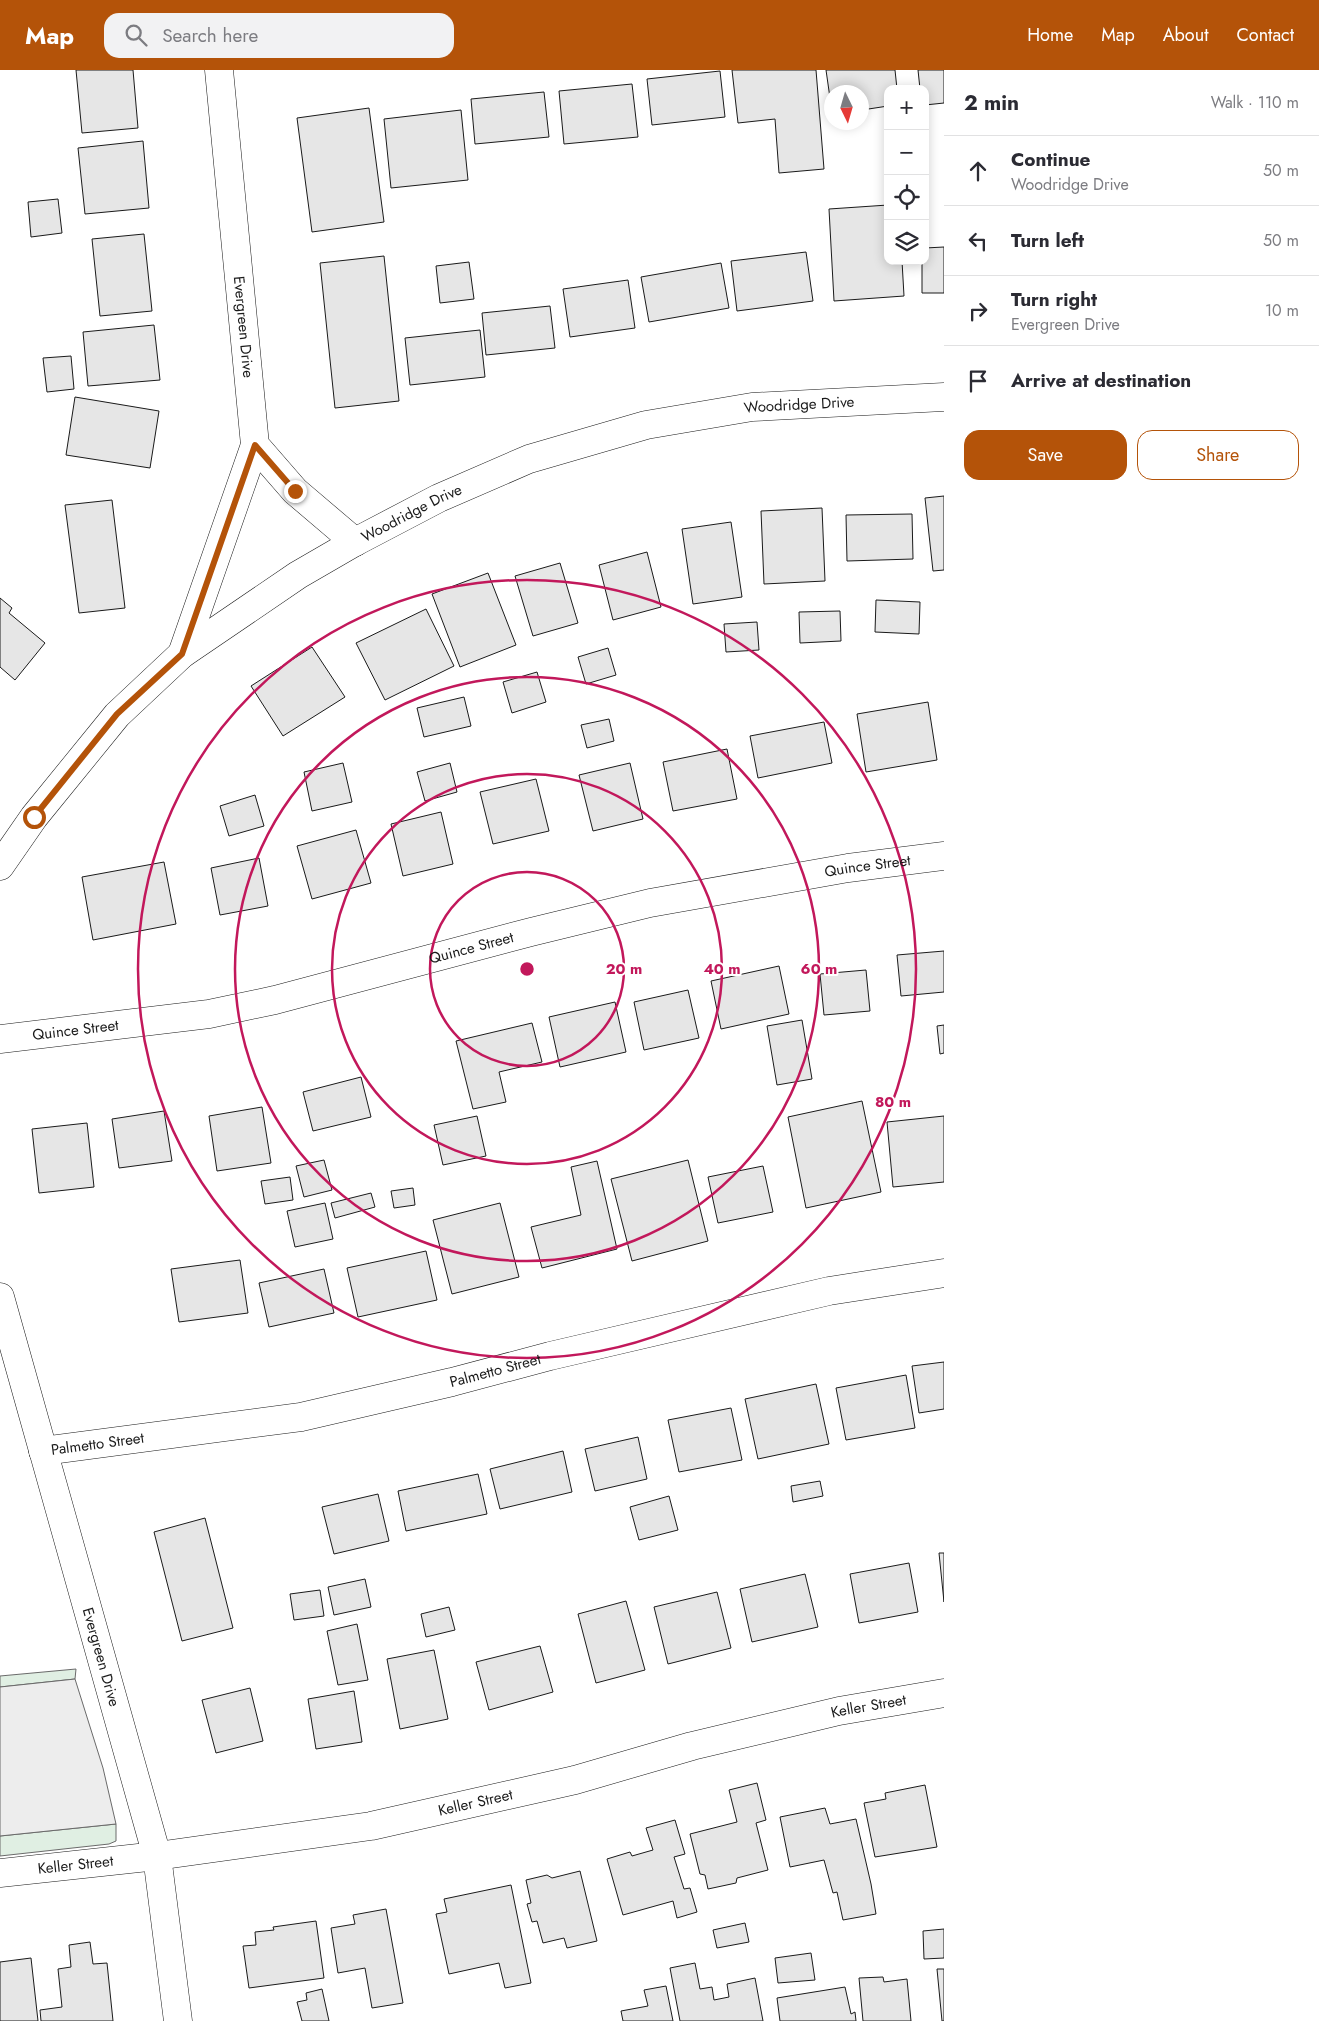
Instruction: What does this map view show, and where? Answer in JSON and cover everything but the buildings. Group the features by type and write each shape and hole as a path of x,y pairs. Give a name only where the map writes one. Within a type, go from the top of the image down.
{"street":[{"name":"Evergreen Drive","path":"219,70 255,445"},
{"name":"Woodridge Drive","path":"0,866 34,817 117,714 182,654 298,575 355,542 439,498 529,459 646,425 752,407 944,397"},
{"path":"182,654 255,445 295,491 355,542"},
{"name":"Quince Street","path":"0,1039 208,1014 275,1000 531,932 650,903 848,868 944,856"},
{"name":"Palmetto Street","path":"43,1452 301,1417 452,1382 550,1356 829,1291 944,1273"},
{"name":"Evergreen Drive","path":"0,1297 157,1856 178,2021"},
{"name":"Keller Street","path":"0,1873 157,1856 371,1826 574,1780 692,1746 839,1711 944,1693"}],"green space":[{"path":"76,1669 75,1679 0,1687 0,1676"},
{"path":"116,1824 116,1841 109,1844 0,1856 0,1836"}],"shaded area":[{"path":"75,1679 103,1768 116,1824 0,1836 0,1687"}],"route":[{"path":"34,817 117,714 182,654 255,445 295,491"}]}
